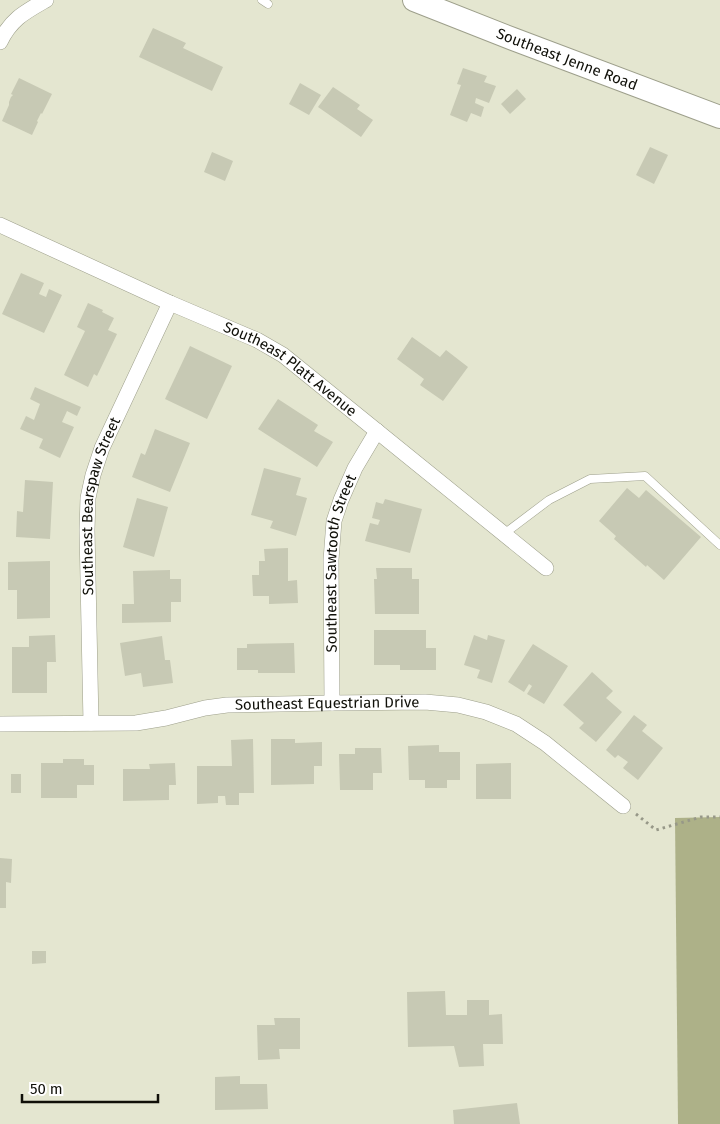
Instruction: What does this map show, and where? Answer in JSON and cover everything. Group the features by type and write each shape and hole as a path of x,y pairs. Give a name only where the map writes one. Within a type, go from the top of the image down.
{"main road":[{"name":"Southeast Jenne Road","path":"414,0 522,43 720,117"}],"street":[{"path":"0,42 5,31 23,13 42,1"},
{"name":"Southeast Platt Avenue","path":"0,225 170,303 257,340 283,355 546,568"},
{"name":"Southeast Bearspaw Street","path":"91,723 88,498 102,448 170,303"},
{"name":"Southeast Sawtooth Street","path":"332,703 332,560 334,521 355,468 377,431"},
{"name":"Southeast Equestrian Drive","path":"0,724 136,723 227,705 425,702 458,705 486,712 516,724 545,743 623,806"}],"lane":[{"path":"504,534 549,500 590,479 645,476 720,545"}],"path":[{"path":"623,806 638,815 656,830 702,818 720,817"}],"green space":[{"path":"720,817 720,1124 678,1124 675,818"}],"building":[{"path":"153,28 186,43 183,48 223,67 212,91 139,57"},
{"path":"463,68 487,76 484,82 496,86 489,103 476,98 475,103 484,107 481,117 471,113 467,122 450,115 461,85 457,84"},
{"path":"19,78 52,94 37,121 32,135 2,121 13,95 11,94"},
{"path":"300,83 321,95 309,115 289,104"},
{"path":"333,87 360,105 357,109 373,120 361,137 318,107"},
{"path":"517,89 526,99 510,114 501,104"},
{"path":"650,147 668,155 654,184 636,175"},
{"path":"212,152 233,161 225,181 204,172"},
{"path":"21,273 44,283 39,294 46,297 49,289 62,295 44,333 2,314"},
{"path":"88,303 114,318 108,330 117,334 97,376 94,374 88,387 64,375 85,331 77,327"},
{"path":"412,337 440,357 446,350 468,367 443,401 420,385 424,379 397,359"},
{"path":"190,346 232,366 207,419 165,399"},
{"path":"35,387 81,407 77,416 67,411 62,422 74,427 60,458 39,448 43,439 20,429 26,416 34,420 40,404 30,399"},
{"path":"278,399 318,425 314,431 333,442 317,467 258,429"},
{"path":"155,429 190,443 170,492 132,477 141,453 145,455"},
{"path":"264,468 301,478 296,495 307,498 296,536 270,528 273,521 251,515"},
{"path":"25,480 53,482 50,539 16,537 17,511 23,512"},
{"path":"627,488 639,498 646,490 701,537 664,580 614,539 616,536 599,521"},
{"path":"137,498 168,507 154,557 123,547"},
{"path":"385,499 422,509 410,553 365,541 370,523 378,525 380,520 372,518 376,502 383,504"},
{"path":"288,548 288,581 297,580 298,603 269,604 269,596 253,596 252,575 259,575 259,561 265,561 264,549"},
{"path":"50,561 50,618 17,619 17,590 8,590 8,562"},
{"path":"376,568 412,568 412,579 419,579 419,614 375,614 374,579 377,579"},
{"path":"170,570 170,579 181,579 181,602 171,602 171,622 122,623 122,604 134,604 133,571"},
{"path":"374,630 426,630 426,648 436,648 436,670 400,670 400,665 374,665"},
{"path":"55,635 56,662 47,662 47,693 12,693 12,647 29,647 29,636"},
{"path":"474,635 487,640 488,635 505,640 492,683 477,678 480,670 464,665"},
{"path":"162,636 165,660 170,660 173,683 143,687 141,673 125,676 120,643"},
{"path":"294,643 295,673 258,673 258,670 237,670 237,648 247,648 247,644"},
{"path":"533,644 568,666 544,704 527,694 532,686 529,684 524,692 508,682"},
{"path":"592,672 613,691 606,698 622,712 596,742 579,728 584,723 563,705"},
{"path":"634,715 647,725 642,731 663,748 638,780 623,768 628,762 618,755 615,758 606,750"},
{"path":"253,739 254,793 239,793 239,805 226,805 225,796 218,796 218,803 197,804 197,766 232,766 231,740"},
{"path":"271,739 295,739 295,743 322,742 322,766 314,766 314,784 271,785"},
{"path":"439,745 439,752 460,752 460,780 447,780 447,788 425,788 425,780 409,780 408,746"},
{"path":"355,748 381,748 382,773 373,773 373,790 340,790 339,754 355,754"},
{"path":"63,759 84,759 84,765 94,765 94,785 77,785 77,798 41,798 41,763 63,763"},
{"path":"175,763 176,785 169,785 169,800 123,801 123,769 150,769 149,764"},
{"path":"511,763 511,799 476,799 476,764"},
{"path":"11,774 21,774 21,793 11,793"},
{"path":"0,858 12,859 11,883 6,882 6,908 0,908"},
{"path":"32,951 46,951 46,963 32,964"},
{"path":"445,991 446,1015 467,1015 467,1000 489,1000 489,1015 502,1014 503,1044 483,1044 484,1066 459,1067 454,1046 408,1047 407,992"},
{"path":"274,1018 300,1018 300,1049 279,1049 280,1059 258,1060 257,1025 275,1025"},
{"path":"240,1076 240,1084 267,1084 268,1109 215,1110 215,1077"},
{"path":"517,1103 520,1124 454,1124 453,1110"}]}
